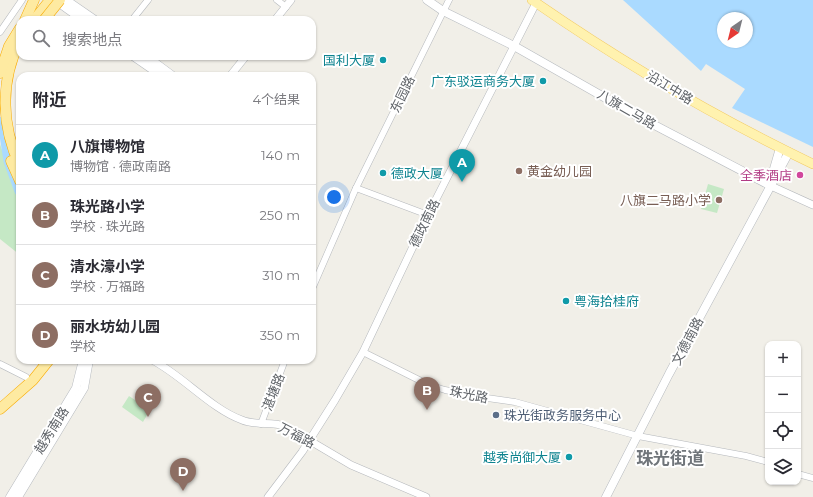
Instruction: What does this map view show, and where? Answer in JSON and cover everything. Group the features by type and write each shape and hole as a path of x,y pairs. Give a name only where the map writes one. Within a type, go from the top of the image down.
{"highway":[{"path":"27,16 34,0"},
{"path":"37,16 50,0"},
{"path":"49,16 65,2"},
{"path":"0,73 9,46 16,35"},
{"path":"16,50 9,67 4,104 9,139 16,156"},
{"path":"16,59 7,79 4,110 16,154"},
{"path":"0,127 6,149 16,172"},
{"path":"0,409 37,376 45,364"}],"main road":[{"path":"55,0 65,2 88,16"},
{"name":"八旗二马路","path":"427,0 443,11 514,46 639,117 771,186"},
{"name":"沿江中路","path":"534,1 730,123 813,164"},
{"path":"65,2 79,16"},
{"path":"139,60 156,72"},
{"path":"151,60 168,72"},
{"name":"文德南路","path":"606,497 771,186 784,150"},
{"name":"越秀南路","path":"10,497 76,388 83,364"},
{"name":"越秀南路","path":"18,497 84,388 88,364"}],"street":[{"path":"0,32 22,0"},
{"path":"135,16 148,0"},
{"path":"277,0 286,7"},
{"path":"278,16 291,0"},
{"name":"东园路","path":"356,188 448,0"},
{"name":"德政南路","path":"268,497 309,440 335,400 363,352 428,215 514,46 534,1"},
{"path":"233,72 243,60"},
{"name":"八旗二马路","path":"771,186 813,206"},
{"path":"316,281 356,188 428,215"},
{"name":"珠光路","path":"363,352 429,385 473,396 515,402 638,436 746,456 765,461"},
{"path":"0,364 26,377"},
{"name":"万福路","path":"158,364 243,421 261,424 277,423 285,426 363,470 426,497"},
{"name":"湛塘路","path":"261,424 284,364"},
{"path":"801,475 813,478"}],"green space":[{"path":"0,144 16,192 16,252 0,239"},
{"path":"708,184 724,189 717,213 701,209"},
{"path":"129,396 150,410 143,422 122,407"}],"water":[{"path":"623,0 813,0 813,147 732,108 745,89 706,64 701,71"}],"waterway":[{"path":"3,122 9,161 16,180"}],"place":[{"name":"国利大厦","path":"383,60"},
{"name":"广东驳运商务大厦","path":"543,81"},
{"name":"黄金幼儿园","path":"519,171"},
{"name":"德政大厦","path":"383,173"},
{"name":"全季酒店","path":"800,175"},
{"name":"八旗博物馆","path":"462,182"},
{"name":"八旗二马路小学","path":"719,200"},
{"name":"粤海拾桂府","path":"566,301"},
{"name":"珠光路小学","path":"427,410"},
{"name":"珠光街政务服务中心","path":"496,415"},
{"name":"清水濠小学","path":"148,417"},
{"name":"越秀尚御大厦","path":"569,457"},
{"name":"丽水坊幼儿园","path":"183,491"}],"district":[{"name":"珠光街道","path":"670,458"}]}
